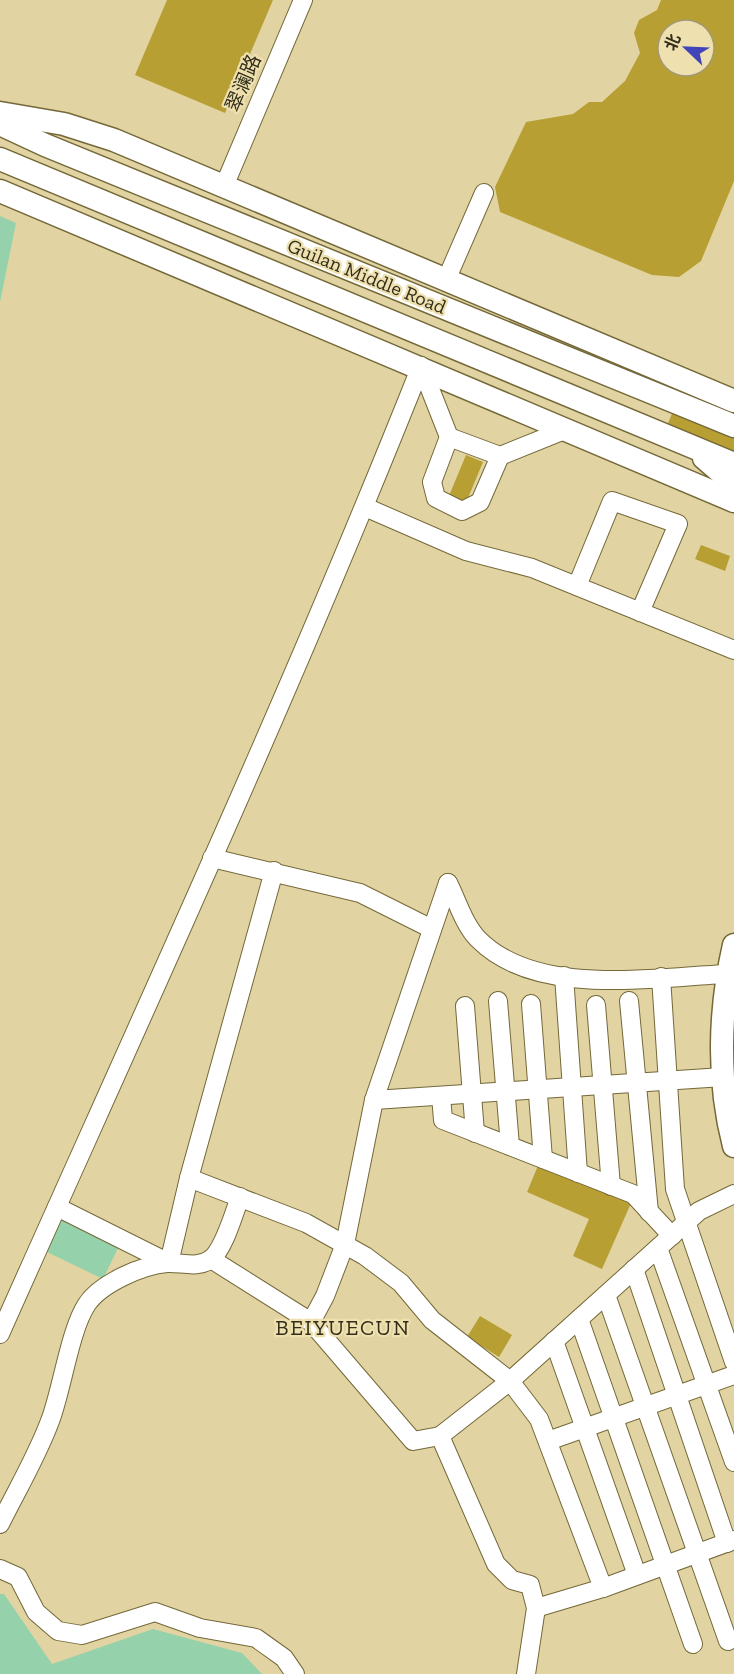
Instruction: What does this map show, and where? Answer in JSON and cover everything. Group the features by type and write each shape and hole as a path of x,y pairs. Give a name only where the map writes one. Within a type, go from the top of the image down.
{"main road":[{"path":"0,113 64,124 92,132 225,184 734,401"},
{"name":"Guilan Middle Road","path":"0,124 45,145 734,426"},
{"name":"Guilan Middle Road","path":"0,159 734,464"},
{"path":"0,191 217,285 421,366 734,501"},
{"path":"706,414 734,420"},
{"path":"690,445 734,484"},
{"path":"734,945 724,1014 723,1077 724,1104 734,1146"}],"street":[{"name":"翠澜路","path":"225,184 303,0"},
{"path":"447,278 484,192"},
{"path":"421,366 449,437 432,482 436,498 462,511 480,502 500,456"},
{"path":"0,1334 365,507 421,366"},
{"path":"449,437 500,456 567,429"},
{"path":"577,586 612,501 678,524 640,612"},
{"path":"365,507 466,551 532,568 734,650"},
{"path":"212,858 360,893 432,929"},
{"path":"169,1263 189,1178 274,871"},
{"path":"311,1322 325,1296 345,1244 374,1100 448,882 476,937 497,957 539,972 584,980 728,974"},
{"path":"564,976 578,1173"},
{"path":"661,976 675,1189 671,1236 707,1385 734,1462"},
{"path":"498,1001 510,1146"},
{"path":"629,1001 649,1212"},
{"path":"531,1004 543,1159"},
{"path":"596,1005 611,1186"},
{"path":"465,1006 475,1132"},
{"path":"374,1100 723,1077"},
{"path":"441,1096 443,1120 633,1194 671,1236 734,1362"},
{"path":"189,1178 306,1223 345,1244 401,1283 432,1320 510,1381 539,1419 603,1587"},
{"path":"211,1259 311,1322 413,1441 440,1437 510,1381 699,1211 734,1194"},
{"path":"0,1524 50,1422 79,1322 87,1303 120,1278 143,1267 169,1263 195,1265 211,1259 219,1250 240,1197"},
{"path":"57,1207 169,1263"},
{"path":"536,1608 603,1587 731,1541 677,1395 634,1269"},
{"path":"606,1295 728,1641"},
{"path":"579,1319 693,1644"},
{"path":"554,1341 637,1575"},
{"path":"548,1441 734,1375"},
{"path":"440,1437 496,1564 512,1580 530,1585 536,1608 525,1674"},
{"path":"0,1569 18,1577 36,1612 58,1631 82,1635 155,1612 200,1628 256,1638 284,1658 295,1674"}],"green space":[{"path":"0,216 16,223 0,302"},
{"path":"61,1218 119,1246 103,1279 45,1251"},
{"path":"0,1594 4,1594 52,1664 153,1629 242,1653 262,1674 0,1674"}],"building":[{"path":"167,0 273,0 225,113 135,75"},
{"path":"661,0 734,0 734,181 701,261 679,277 652,275 500,212 495,187 526,122 573,114 589,102 602,102 625,81 640,53 634,33 639,20 657,10"},
{"path":"673,411 734,437 734,474 660,443"},
{"path":"466,455 483,462 463,510 446,503"},
{"path":"701,545 730,556 725,571 695,559"},
{"path":"540,1161 632,1201 602,1269 573,1256 589,1219 527,1192"},
{"path":"480,1316 512,1335 499,1357 467,1337"}],"district":[{"name":"BEIYUECUN","path":"343,1327"}]}
